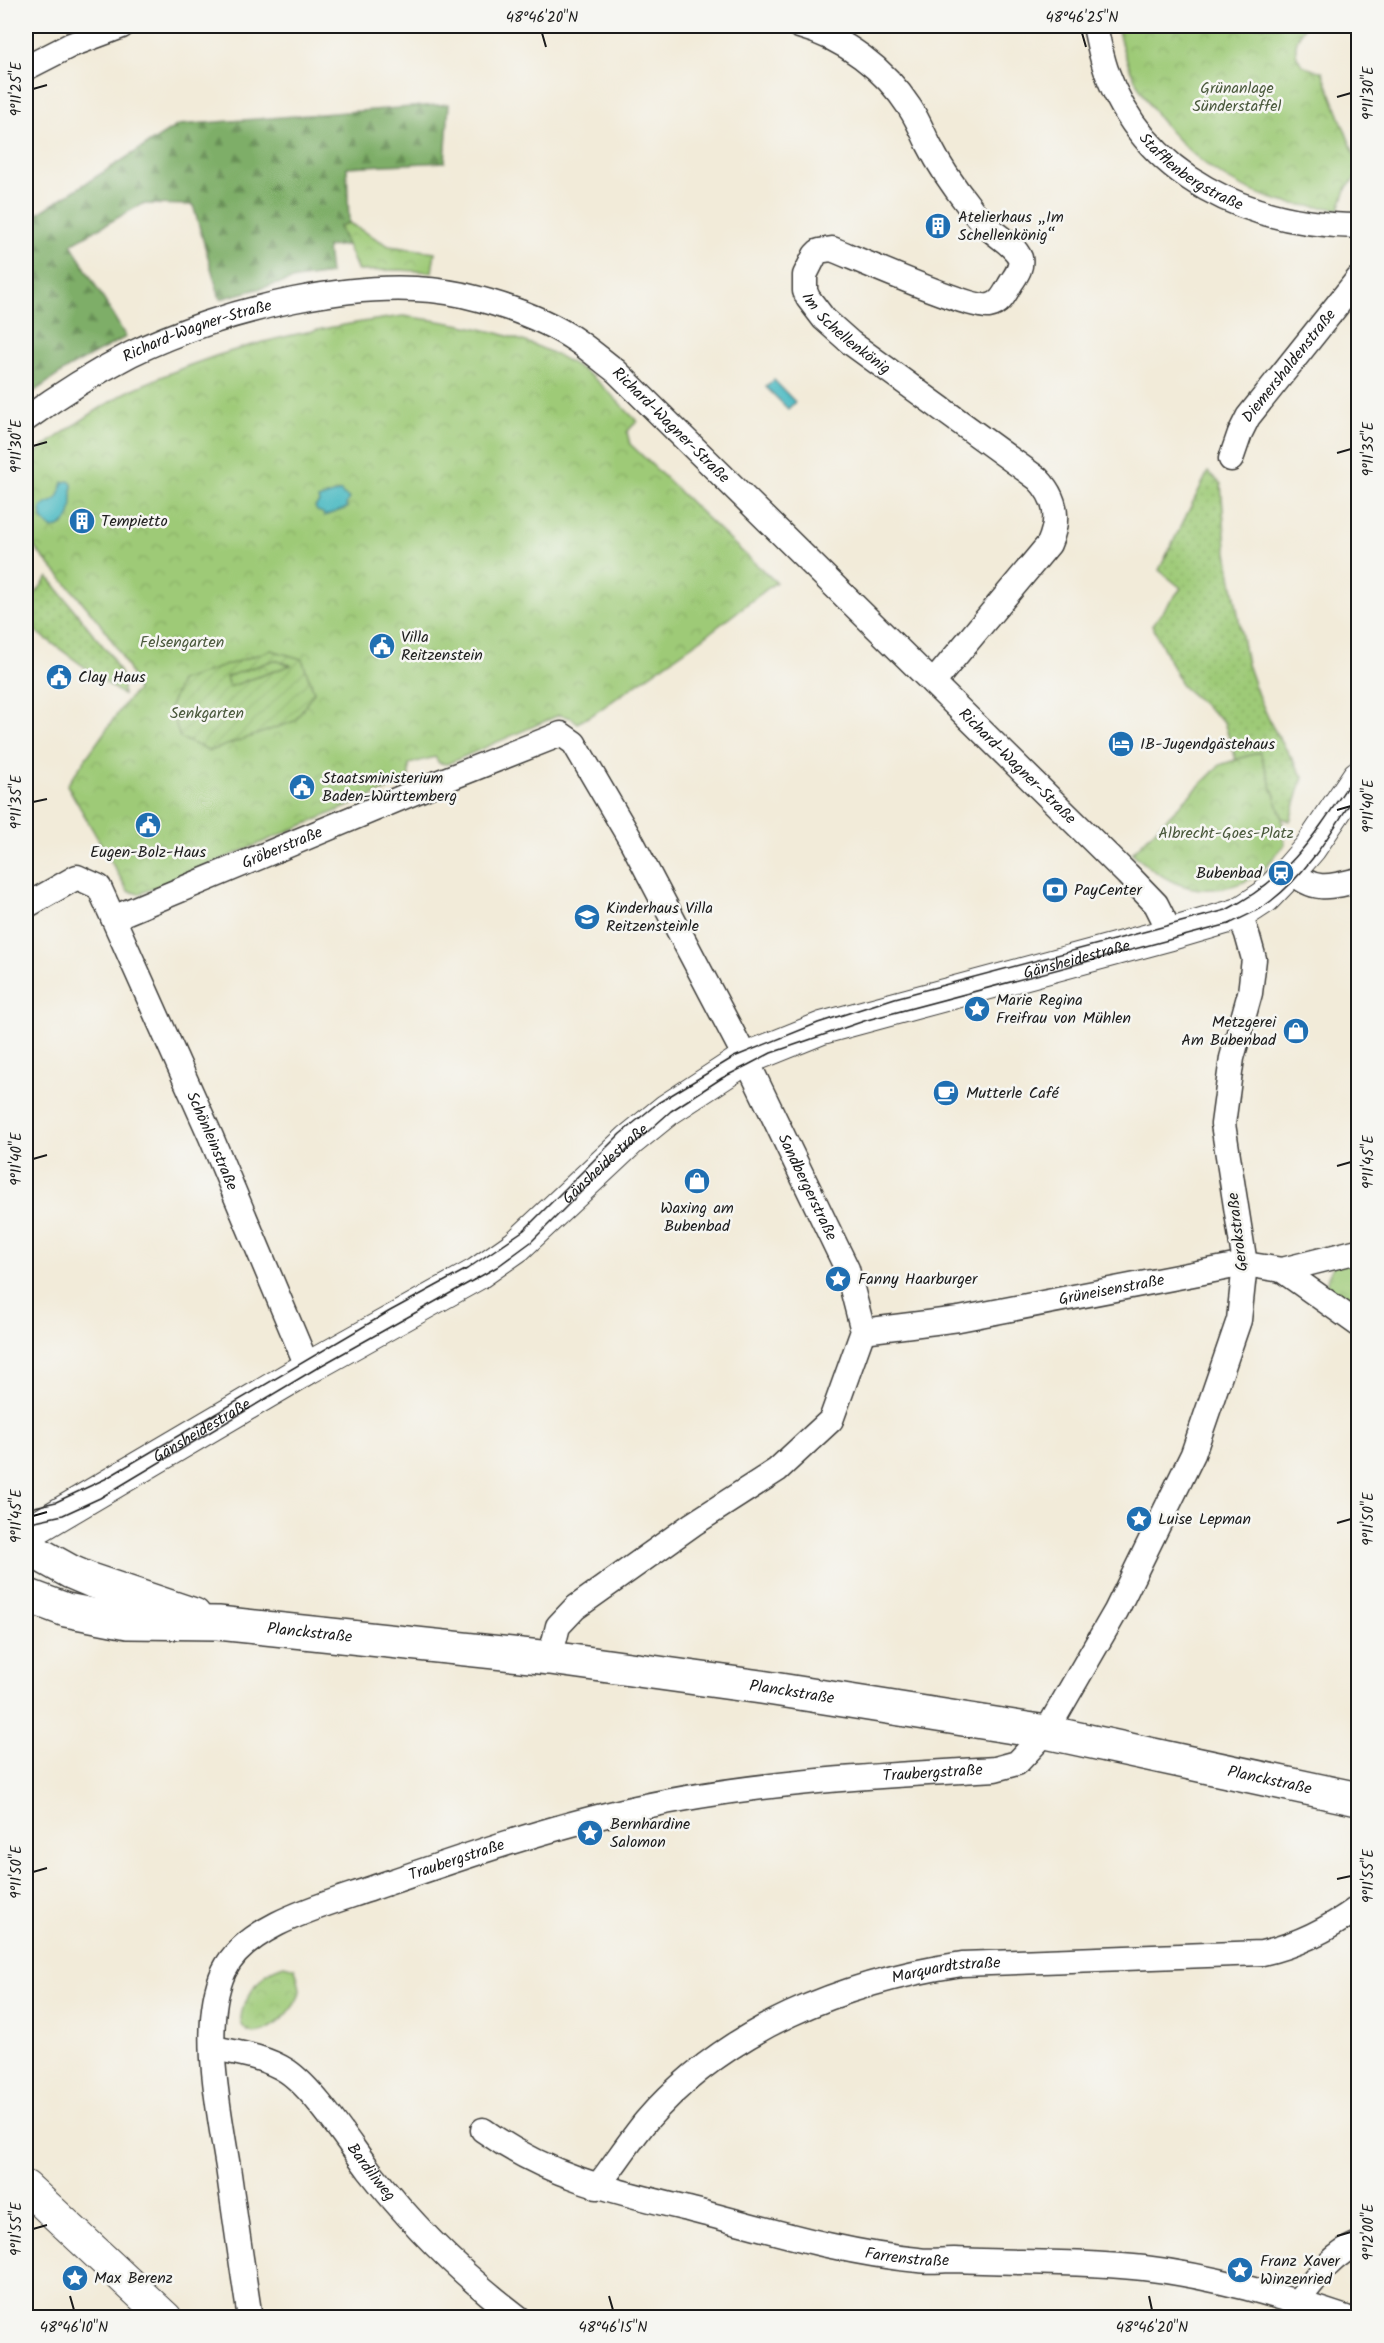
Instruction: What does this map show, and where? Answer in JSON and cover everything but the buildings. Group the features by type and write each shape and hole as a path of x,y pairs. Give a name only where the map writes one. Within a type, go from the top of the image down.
{"main road":[{"name":"Planckstraße","path":"26,1547 90,1580 218,1623"},
{"name":"Planckstraße","path":"26,1595 66,1610 128,1622 218,1623 550,1658 761,1687 1046,1732 1359,1799"}],"street":[{"path":"26,68 71,45 122,26"},
{"name":"Im Schellenkönig","path":"798,26 820,33 850,49 864,58 889,81 910,108 929,146 956,189 988,228 1020,258 1019,269 1003,297 997,303 989,306 960,300 832,249 819,251 814,255 805,275 805,291 808,298 837,332 1038,479 1052,498 1056,521 1049,544 933,683"},
{"name":"Stafflenbergstraße","path":"1095,26 1106,69 1126,111 1153,147 1191,180 1224,199 1264,214 1313,224 1359,226"},
{"name":"Diemershaldenstraße","path":"1231,459 1248,417 1359,279"},
{"name":"Richard-Wagner-Straße","path":"26,418 130,355 175,335 246,313 329,294 375,290 437,291 479,300 538,320 575,339 616,371 1156,904 1172,934"},
{"name":"Gröberstraße","path":"113,918 432,785 561,734"},
{"name":"Sandbergerstraße","path":"561,734 574,743 632,842 745,1059 847,1269 863,1331"},
{"path":"1239,914 1265,897 1291,870 1324,829 1359,777"},
{"path":"1291,870 1311,885 1330,887 1359,880"},
{"path":"26,906 77,877 99,886 113,918"},
{"name":"Gänsheidestraße","path":"26,1534 308,1368 485,1269 517,1246 549,1218 630,1140 666,1110 745,1059 822,1028 1239,914"},
{"name":"Gerokstraße","path":"1046,1732 1116,1611 1193,1454 1239,1320 1245,1264 1223,1124 1232,1058 1250,993 1254,959 1239,914"},
{"name":"Schönleinstraße","path":"113,918 211,1137 308,1368"},
{"name":"Grüneisenstraße","path":"863,1331 959,1319 1245,1264 1282,1270 1359,1251"},
{"path":"1282,1270 1359,1324"},
{"path":"550,1658 558,1626 575,1608 693,1524 777,1470 831,1420 863,1331"},
{"path":"26,1515 58,1508 87,1498"},
{"name":"Traubergstraße","path":"249,2318 218,2102 213,2048 213,2005 225,1968 243,1947 290,1917 538,1833 583,1820 678,1800 762,1787 893,1775 995,1769 1017,1763 1046,1732"},
{"name":"Marquardtstraße","path":"597,2187 646,2121 692,2077 739,2042 806,2006 843,1992 920,1970 962,1964 1262,1953 1308,1939 1359,1908"},
{"name":"Bardiliweg","path":"213,2048 246,2054 288,2071 303,2085 371,2172 428,2238 482,2290 519,2318"},
{"name":"Farrenstraße","path":"483,2130 503,2144 541,2164 597,2187 854,2251 920,2261 1070,2263 1144,2268 1197,2276 1297,2302 1346,2318"},
{"path":"26,2187 166,2318"},
{"path":"1297,2302 1330,2261 1359,2244"}],"green space":[{"name":"Grünanlage Sünderstaffel","path":"1117,26 1305,26 1297,41 1299,61 1305,66 1322,71 1358,164 1358,175 1347,187 1339,209 1294,204 1267,197 1214,170 1191,152 1151,107 1136,82"},
{"path":"449,104 445,162 347,167 349,223 339,227 347,245 327,247 330,274 296,279 220,299 193,205 142,204 71,244 126,337 70,367 26,397 26,221 178,125"},
{"path":"349,223 389,246 435,252 432,272 358,271 339,226"},
{"name":"Felsengarten","path":"403,316 452,323 501,334 548,351 591,376 637,421 627,432 630,444 776,582 703,638 577,723 572,718 559,715 447,764 439,763 435,757 409,764 409,777 401,784 139,894 128,891 67,785 125,703 137,690 128,668 103,628 26,538 26,460 74,425 125,393 192,364 251,345 311,331"},
{"path":"1208,472 1221,484 1226,547 1247,664 1272,726 1303,777 1290,821 1282,818 1260,753 1236,760 1224,722 1182,686 1152,625 1181,588 1159,570"},
{"path":"48,577 111,656 123,679 123,695 26,624 26,606"},
{"name":"Senkgarten","path":"271,650 302,659 314,692 295,721 210,751 180,738 170,707 180,681","holes":["274,660 291,665 229,687 226,677"]},
{"name":"Albrecht-Goes-Platz","path":"1260,752 1282,818 1285,844 1257,875 1231,886 1213,889 1187,887 1164,877 1132,853 1220,765"},
{"path":"1358,1251 1358,1324 1324,1300 1328,1276 1339,1255"},
{"path":"284,1965 295,1968 300,1987 294,2005 273,2026 257,2033 250,2032 243,2027 241,2020 250,1993 267,1973"}],"water":[{"path":"774,380 795,402 788,409 766,387"},
{"path":"69,481 72,484 71,512 65,523 52,529 42,519 41,508 57,499 63,482"},
{"path":"341,491 349,498 347,508 324,516 323,513 317,511 315,507 319,502 318,499"}],"tram line":[{"path":"26,1509 56,1502 105,1479 390,1311 467,1269 524,1230 620,1134 658,1103 734,1057 818,1023 895,998 1226,910 1249,897 1286,866 1316,831 1358,770"},
{"path":"26,1523 63,1515 100,1498 322,1365 497,1267 531,1242 587,1186 671,1111 722,1078 771,1053 867,1020 1229,924 1256,911 1285,890 1297,877 1329,835 1358,791"}],"place":[{"name":"Atelierhaus „Im Schellenkönig“","path":"938,226"},
{"name":"Tempietto","path":"82,521"},
{"name":"Villa Reitzenstein","path":"382,646"},
{"name":"Clay Haus","path":"59,677"},
{"name":"IB-Jugendgästehaus","path":"1121,744"},
{"name":"Staatsministerium Baden-Württemberg","path":"302,787"},
{"name":"Eugen-Bolz-Haus","path":"148,825"},
{"name":"Bubenbad","path":"1281,873"},
{"name":"PayCenter","path":"1055,890"},
{"name":"Kinderhaus Villa Reitzensteinle","path":"587,917"},
{"name":"Marie Regina Freifrau von Mühlen","path":"977,1009"},
{"name":"Metzgerei Am Bubenbad","path":"1296,1031"},
{"name":"Mutterle Café","path":"946,1093"},
{"name":"Waxing am Bubenbad","path":"697,1181"},
{"name":"Fanny Haarburger","path":"838,1279"},
{"name":"Luise Lepman","path":"1139,1519"},
{"name":"Bernhardine Salomon","path":"590,1833"},
{"name":"Franz Xaver Winzenried","path":"1240,2270"},
{"name":"Max Berenz","path":"75,2278"}]}
